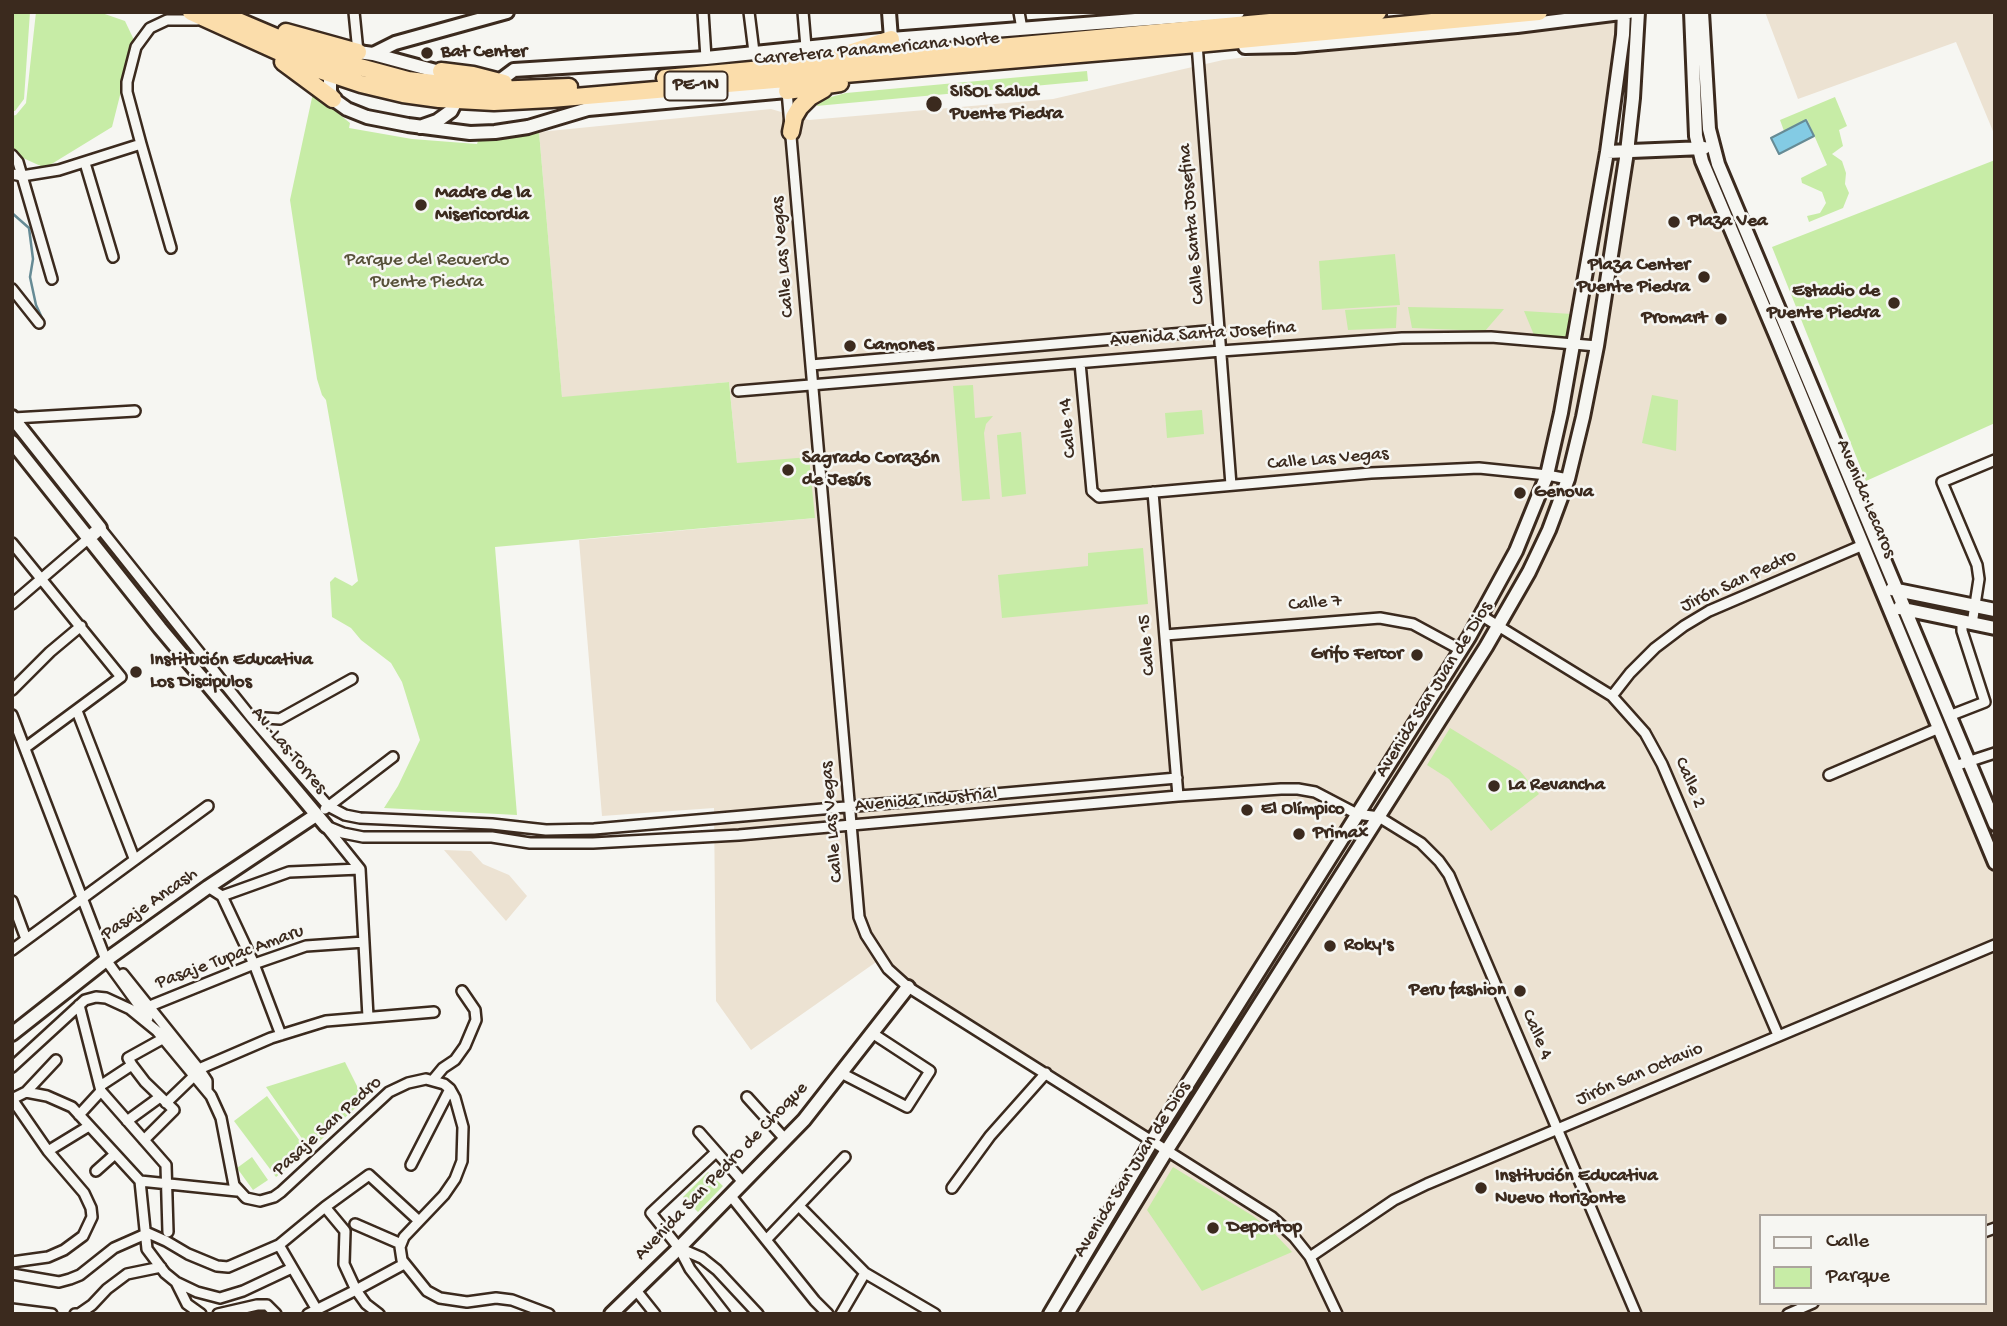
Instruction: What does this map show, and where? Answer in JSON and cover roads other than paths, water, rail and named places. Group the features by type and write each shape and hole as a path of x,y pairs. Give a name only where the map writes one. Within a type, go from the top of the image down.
{"highway":[{"name":"Carretera Panamericana Norte","path":"191,12 217,18 294,47 334,68"},
{"path":"239,12 303,38 375,53"},
{"name":"Carretera Panamericana Norte","path":"217,18 249,39 403,94 456,94 822,64 1378,12"},
{"name":"Carretera Panamericana Norte","path":"456,94 522,102 1203,44 1539,12"},
{"path":"249,39 333,99"},
{"path":"822,64 846,53 891,39"},
{"path":"1203,44 1245,47"},
{"path":"787,91 935,65"},
{"path":"441,71 473,75 526,89"},
{"path":"791,132 794,117 804,101 836,84"}],"main road":[{"path":"888,12 891,39"},
{"path":"498,82 514,71 706,58 891,39 1238,12"},
{"name":"Avenida San Juan de Dios","path":"1069,1313 1167,1150 1486,647 1534,562 1568,479 1597,346 1627,152 1638,12"},
{"name":"Avenida Lecaros","path":"1691,12 1698,150 1995,863"},
{"name":"Avenida Lecaros","path":"1702,12 1712,147 1995,824"},
{"path":"503,13 395,43 375,53 344,57 334,68 330,91 333,99 361,116 470,133 528,127 588,109 787,91"},
{"path":"1245,47 1294,46 1491,29 1626,13"},
{"name":"Avenida San Juan de Dios","path":"1050,1314 1152,1141 1482,616 1516,551 1547,474 1574,343 1607,152 1626,13"},
{"path":"375,53 441,71 451,77 456,94 443,117 420,127"},
{"path":"1607,152 1698,150 1712,147"},
{"name":"Av. Las Torres","path":"13,418 100,528"},
{"name":"Av. Las Torres","path":"12,442 160,628 326,826"},
{"path":"89,538 100,528"},
{"path":"1881,588 1995,610"},
{"path":"1888,607 1995,628"},
{"path":"1469,637 1486,647"},
{"name":"Pasaje Ancash","path":"12,1034 106,960 208,887 317,815"},
{"name":"Avenida San Pedro de Choque","path":"611,1314 804,1120 908,987"}],"street":[{"path":"354,12 375,53"},
{"path":"703,12 706,58"},
{"path":"749,12 754,52"},
{"path":"803,12 806,47"},
{"path":"1019,12 1022,29"},
{"path":"171,248 127,92 132,57 150,28 167,20 217,18"},
{"name":"Calle Santa Josefina","path":"1203,44 1219,330 1231,485"},
{"name":"Calle Las Vegas","path":"787,91 859,917 876,952 888,969 908,987 1272,1217 1294,1237 1310,1257 1337,1314"},
{"path":"17,175 59,170 141,144"},
{"path":"12,155 18,162 17,175 52,279"},
{"path":"85,163 113,257"},
{"path":"12,289 38,323"},
{"name":"Avenida Santa Josefina","path":"811,365 1219,330"},
{"name":"Avenida Santa Josefina","path":"738,391 1402,338 1491,337 1597,346"},
{"name":"Calle 14","path":"1080,362 1092,491"},
{"path":"13,418 135,411"},
{"path":"1950,716 1985,702 1962,631 1974,606 1979,579 1977,565 1942,482 1995,460"},
{"name":"Calle Las Vegas","path":"1092,491 1099,497 1371,473 1479,468 1547,474 1568,479"},
{"name":"Calle 15","path":"1153,492 1178,796"},
{"name":"Av. Las Torres","path":"100,528 251,717 328,806"},
{"path":"12,604 89,538"},
{"path":"12,543 121,677 25,748"},
{"name":"Jirón San Pedro","path":"1612,696 1655,648 1684,626 1709,611 1863,545"},
{"name":"Calle 2","path":"1482,616 1612,696 1645,733 1662,764 1778,1035"},
{"name":"Calle 7","path":"1165,635 1380,618 1413,624 1461,650"},
{"path":"12,690 81,626"},
{"path":"251,717 280,719 352,679"},
{"path":"77,711 134,858"},
{"path":"12,715 106,960 160,1034"},
{"path":"1829,775 1939,728"},
{"path":"1955,766 1995,753"},
{"path":"317,815 393,757"},
{"path":"328,806 336,812 360,818 492,824 546,830 594,829 1177,778"},
{"name":"Avenida Industrial","path":"326,826 363,837 492,837 530,843 593,843 739,835 1178,796 1298,789 1315,792 1357,814"},
{"path":"12,950 208,806"},
{"name":"Calle 4","path":"1357,814 1379,817 1421,843 1449,875 1636,1314"},
{"path":"326,826 360,869 368,1017"},
{"path":"222,896 289,872 360,869"},
{"path":"208,887 222,896 254,964 281,1035"},
{"path":"12,901 26,939"},
{"name":"Pasaje Tupac Amaru","path":"150,1006 306,946 365,942"},
{"name":"Jirón San Octavio","path":"1310,1257 1408,1192 1995,945"},
{"path":"106,960 118,969 150,1006 197,1072"},
{"path":"462,991 475,1010 477,1020 466,1046 433,1080 450,1089 463,1126 462,1161 455,1179 444,1195 404,1237 401,1244 404,1264 427,1290 440,1298 467,1302 496,1298 512,1300 549,1314"},
{"path":"12,1068 85,1000 106,998 130,1009 160,1034 207,1081 207,1090 221,1118 230,1173 237,1191"},
{"path":"79,1005 100,1088 166,1165 168,1232"},
{"path":"127,1121 163,1100 197,1072 281,1035 326,1021 434,1012"},
{"path":"841,1073 907,1107 930,1071 872,1033"},
{"path":"145,1140 174,1111 128,1058 160,1034"},
{"path":"12,1262 48,1257 64,1250 83,1236 92,1217 84,1193 48,1151 12,1099 26,1092 56,1060"},
{"path":"79,1115 100,1088 132,1065"},
{"path":"952,1188 990,1136 1046,1073"},
{"name":"Pasaje San Pedro","path":"140,1181 237,1191 252,1200 267,1200 274,1197 390,1092 415,1081 433,1080"},
{"path":"411,1166 450,1089"},
{"path":"26,1092 47,1096 72,1107 140,1181 147,1249 177,1282 197,1292 220,1298 243,1291 292,1268"},
{"path":"747,1097 785,1139"},
{"path":"48,1151 89,1125"},
{"path":"699,1132 743,1182"},
{"path":"716,1152 651,1213 725,1314"},
{"path":"96,1171 115,1153"},
{"path":"766,1240 845,1157"},
{"path":"12,1274 59,1282 70,1279 80,1275 114,1248 146,1234 156,1236 198,1259 228,1267 279,1245 369,1175 419,1221"},
{"path":"730,1195 828,1314"},
{"path":"799,1206 865,1273 935,1314"},
{"path":"325,1207 345,1231 344,1264 356,1290 366,1304 379,1314"},
{"path":"355,1224 401,1244"},
{"path":"279,1245 312,1312 404,1264"},
{"path":"679,1248 702,1258 717,1270 758,1314"},
{"path":"75,1314 93,1305 107,1289 127,1274 161,1267"},
{"path":"841,1314 865,1273"},
{"path":"177,1282 187,1304 201,1314"},
{"path":"635,1289 655,1314"},
{"path":"218,1314 257,1305 267,1305 276,1314"},
{"path":"1788,1314 1808,1305"},
{"path":"12,1309 52,1314"}],"water":[{"path":"1806,120 1814,136 1779,154 1771,138"}],"waterway":[{"path":"12,213 29,228 33,259 30,277 36,305 43,320"}],"place":[{"name":"Bat Center","path":"427,53"},
{"name":"SISOL Salud Puente Piedra","path":"934,104"},
{"name":"Madre de la Misericordia","path":"421,205"},
{"name":"Plaza Vea","path":"1674,222"},
{"name":"Plaza Center Puente Piedra","path":"1704,277"},
{"name":"Estadio de Puente Piedra","path":"1894,303"},
{"name":"Promart","path":"1721,319"},
{"name":"Camones","path":"850,346"},
{"name":"Sagrado Corazón de Jesús","path":"788,470"},
{"name":"Genova","path":"1520,493"},
{"name":"Grifo Fercor","path":"1417,655"},
{"name":"Institución Educativa Los Discipulos","path":"136,672"},
{"name":"La Revancha","path":"1494,786"},
{"name":"El Olímpico","path":"1247,810"},
{"name":"Primax","path":"1299,834"},
{"name":"Roky's","path":"1330,946"},
{"name":"Peru fashion","path":"1520,991"},
{"name":"Institución Educativa Nuevo Horizonte","path":"1481,1188"},
{"name":"Deportop","path":"1213,1228"}],"park label":[{"name":"Parque del Recuerdo Puente Piedra","path":"427,272"}]}
